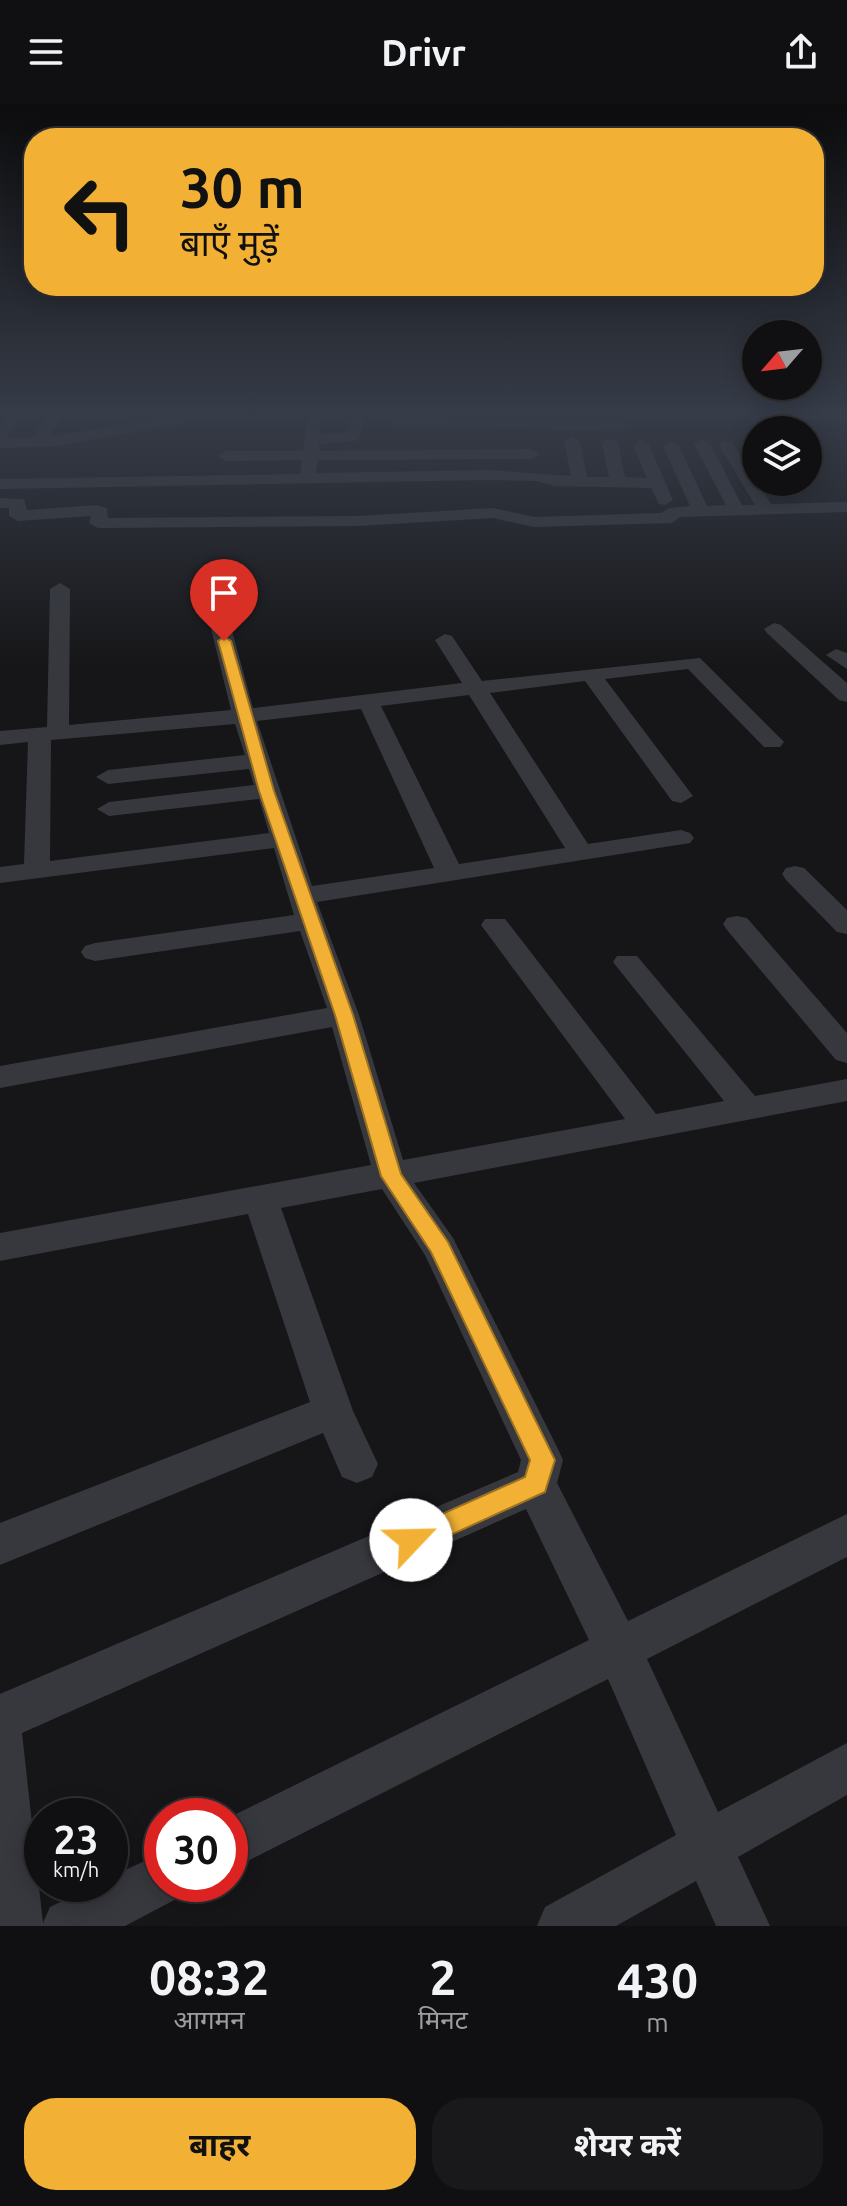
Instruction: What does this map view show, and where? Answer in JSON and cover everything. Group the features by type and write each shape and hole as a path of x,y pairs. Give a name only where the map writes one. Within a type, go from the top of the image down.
{"street":[{"path":"26,497 20,504 18,516 97,510 101,512 98,523 142,503 415,497"},
{"path":"65,512 72,497"},
{"path":"122,497 142,503 415,497"},
{"path":"213,503 215,497"},
{"path":"507,497 534,522 612,522 672,518 663,497"},
{"path":"695,497 701,511"},
{"path":"730,497 737,511"},
{"path":"759,497 767,511"},
{"path":"0,503 20,504"},
{"path":"670,513 847,507"},
{"path":"37,870 60,589"},
{"path":"218,616 267,791 344,1015 391,1176 440,1248 533,1437 542,1460 536,1484 618,1649 743,1926"},
{"path":"774,629 847,695"},
{"path":"445,640 581,853"},
{"path":"0,738 244,716 693,662 772,742"},
{"path":"591,675 681,796"},
{"path":"368,701 450,873"},
{"path":"108,777 258,761"},
{"path":"109,809 267,791"},
{"path":"95,952 306,909 450,873 681,838"},
{"path":"0,875 282,839"},
{"path":"795,874 847,926"},
{"path":"737,924 847,1053"},
{"path":"495,925 648,1127"},
{"path":"627,962 747,1108"},
{"path":"0,1077 344,1015"},
{"path":"0,1247 847,1090"},
{"path":"261,1200 333,1411 357,1464"},
{"path":"0,1544 333,1411"},
{"path":"0,1718 536,1484"},
{"path":"248,1835 847,1535"},
{"path":"0,1737 17,1926"},
{"path":"564,1926 847,1768"},
{"path":"69,1926 144,1888"}],"route":[{"path":"224,641 267,791 344,1015 391,1176 440,1248 542,1460 536,1484 411,1540"}]}
